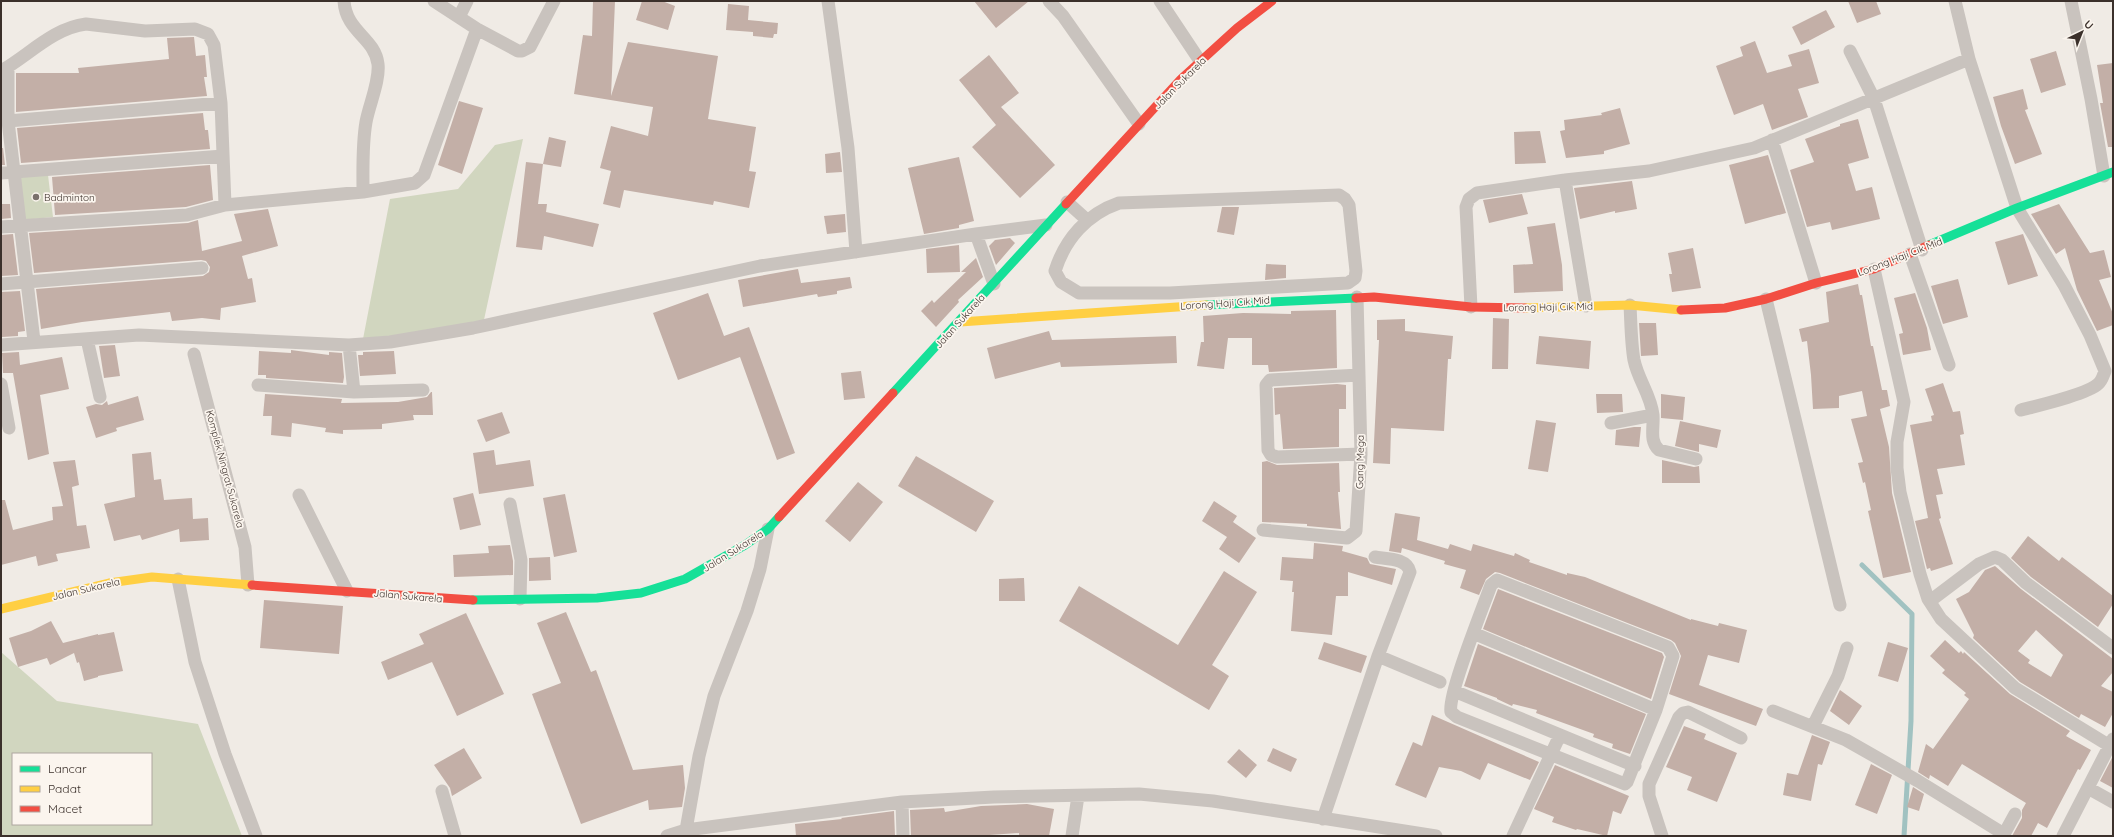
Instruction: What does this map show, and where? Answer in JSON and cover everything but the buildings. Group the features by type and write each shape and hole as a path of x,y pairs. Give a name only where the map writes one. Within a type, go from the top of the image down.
{"street":[{"path":"344,1 347,16 374,51 378,65 366,122 363,149 363,192"},
{"path":"434,1 477,29 518,50 526,50 532,43 554,1"},
{"path":"459,17 467,1"},
{"path":"828,1 848,148 856,252"},
{"path":"1049,1 1063,16 1107,82 1139,124"},
{"path":"1160,1 1200,61"},
{"name":"Jalan Sukarela","path":"1,609 122,580 152,577 456,600 597,598 662,588 685,579 745,545 768,529 960,322 1046,225 1139,124 1200,61 1237,28 1272,1"},
{"path":"1955,1 1969,59 2017,208 2064,286 2090,335 2105,371 2103,378 2095,386 2060,399 2021,410"},
{"path":"2071,1 2108,174"},
{"path":"34,341 19,225 7,172 8,121 4,69 52,37 76,25 92,24 146,31 200,30 208,34 214,45 221,102 225,205"},
{"path":"1,227 187,215 225,205 363,192 415,183 422,178 477,29"},
{"path":"1850,51 1874,99 1916,252 1949,364"},
{"path":"1471,307 1466,207 1469,199 1476,193 1676,166 1754,148 1969,59"},
{"path":"8,121 221,102"},
{"path":"1772,140 1816,283"},
{"path":"7,172 223,156"},
{"name":"Lorong Haji Cik Mid","path":"960,322 1278,300 1357,297 1374,297 1471,307 1630,305 1699,310 1725,308 1766,300 1816,283 1874,269 2017,208 2108,174"},
{"path":"1565,180 1586,306"},
{"path":"1339,195 1345,198 1349,205 1356,275 1353,280 1348,283 1273,288 1170,293 1079,293 1061,282 1055,271 1063,249 1087,220 1108,206 1132,201 1339,195"},
{"path":"1067,202 1087,220"},
{"path":"1,345 34,341 139,335 349,344 390,342 473,328 760,266 1046,225"},
{"path":"976,234 994,284"},
{"path":"1,284 202,268"},
{"path":"1874,269 1903,393 1904,409 1897,442 1897,468 1900,492 1920,574 1929,600 1941,619 2015,688 2111,743 2063,836"},
{"name":"Gang Mega","path":"1263,530 1347,538 1354,535 1358,527 1361,454 1357,297"},
{"path":"1766,300 1840,605"},
{"path":"1630,305 1634,360 1648,395 1653,415 1652,441 1654,446 1659,450 1696,459"},
{"path":"87,339 100,397"},
{"path":"349,344 354,392"},
{"name":"Komplek Ningrat Sukarela","path":"194,354 245,547 248,585"},
{"path":"1359,375 1270,380 1266,385 1268,450 1271,455 1277,457 1361,454"},
{"path":"1,384 9,428"},
{"path":"258,385 354,392 423,390"},
{"path":"1611,423 1653,415"},
{"path":"299,496 347,591"},
{"path":"510,504 521,560 520,598"},
{"path":"686,830 699,756 714,696 747,611 760,569 768,529"},
{"path":"1323,819 1378,656 1410,572 1407,565 1403,562 1375,557"},
{"path":"1929,600 1979,564 1995,558 2002,560 2026,582 2113,648"},
{"path":"178,579 196,662 225,754 256,836"},
{"path":"1497,580 1668,647 1673,652 1656,710 1635,766 1629,780 1625,784 1454,715 1450,708 1454,691 1491,585 1497,580"},
{"path":"1473,633 1656,710"},
{"path":"1813,726 1838,676 1847,648"},
{"path":"1378,656 1440,682"},
{"path":"1454,691 1635,766"},
{"path":"1773,711 1846,740 1918,781 2004,835 2015,814"},
{"path":"1662,836 1649,796 1649,784 1678,717 1683,713 1688,712 1741,738"},
{"path":"1513,836 1560,735"},
{"path":"2088,788 2113,802"},
{"path":"442,791 456,836"},
{"path":"667,836 686,830 902,802 994,797 1139,794 1170,796 1436,836"},
{"path":"1072,836 1078,796"},
{"path":"902,802 903,836"}],"green space":[{"path":"523,139 482,329 363,339 390,199 458,189 495,145"},
{"name":"Badminton","path":"48,175 53,217 24,220 19,177"},
{"path":"1,652 57,701 198,724 242,836 1,836"}],"waterway":[{"path":"1862,565 1912,614 1911,721 1904,836"}],"traffic: fast":[{"path":"1929,245 2017,208 2113,172"},
{"path":"893,393 1066,204"},
{"path":"1206,305 1356,298"},
{"path":"473,600 597,598 641,593 685,579 745,545 768,529 779,517"}],"traffic: slow":[{"path":"960,322 1206,305"},
{"path":"1525,308 1630,305 1681,310"},
{"path":"1,609 109,583 152,577 252,585"}],"traffic: jam":[{"path":"1066,204 1181,79 1237,28 1272,1"},
{"path":"1681,310 1725,308 1766,299 1816,283 1874,269 1929,245"},
{"path":"1356,298 1374,297 1471,307 1525,308"},
{"path":"779,517 893,393"},
{"path":"252,585 473,600"}],"place":[{"name":"Badminton","path":"36,197"}]}
